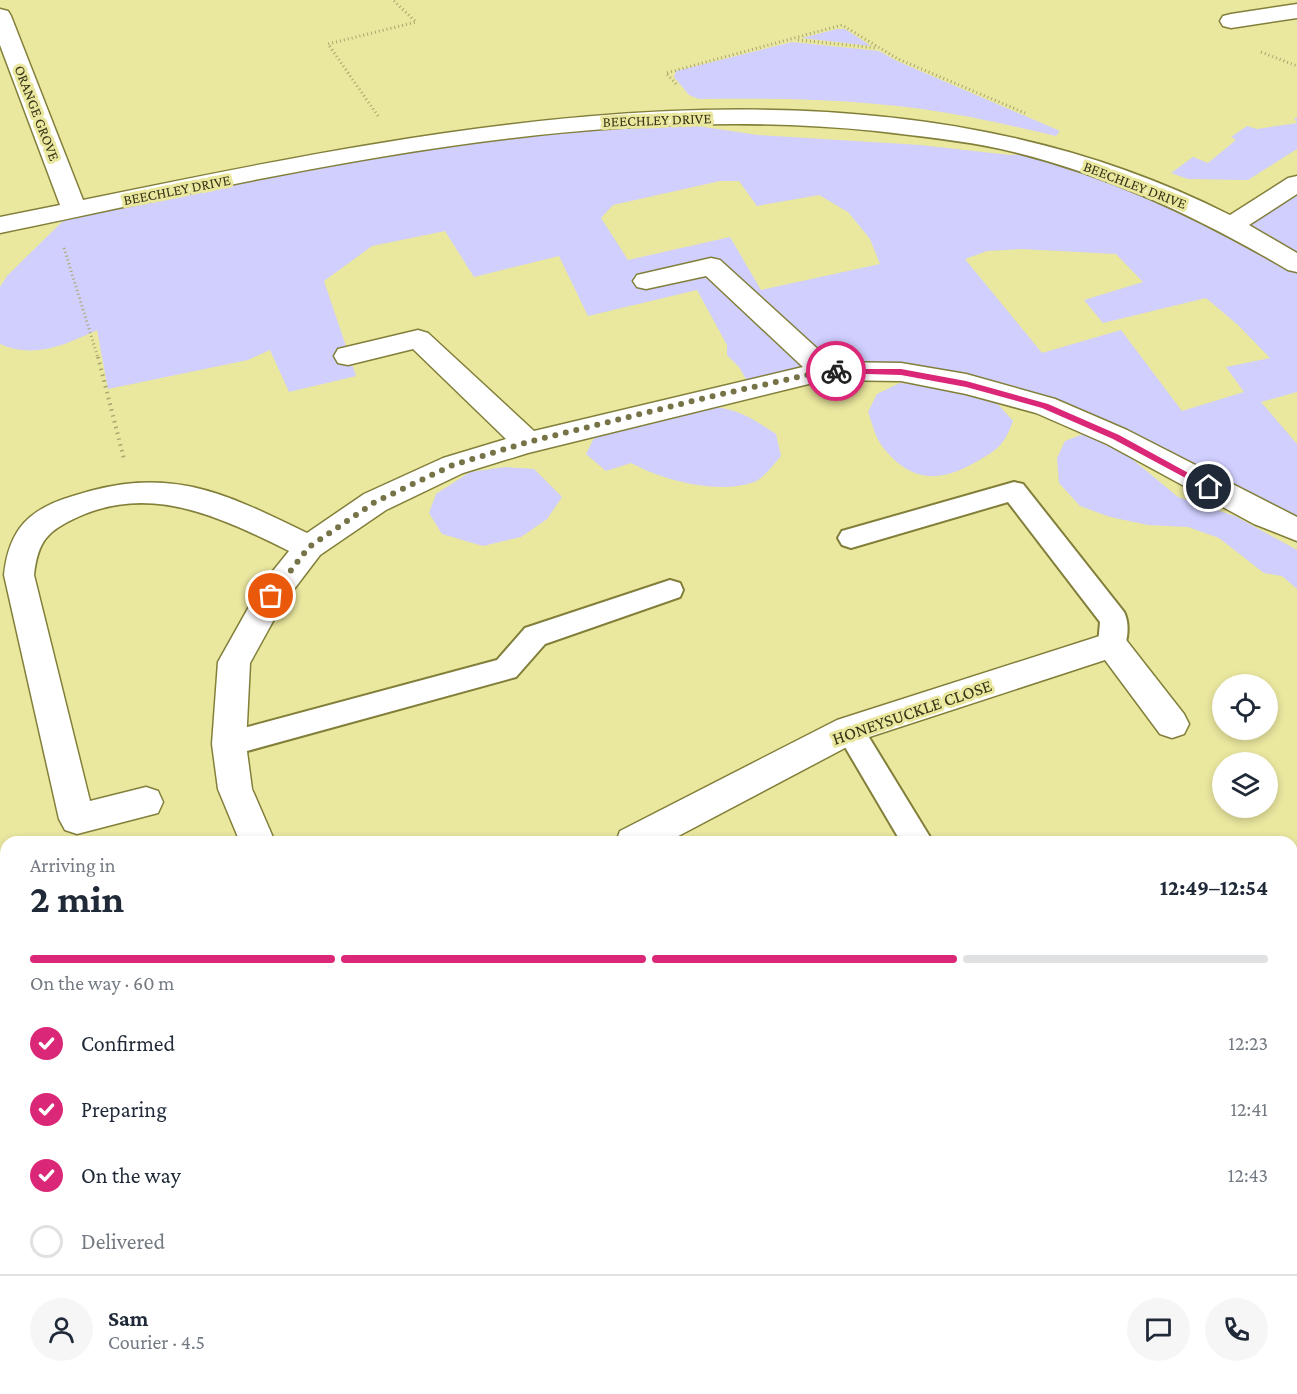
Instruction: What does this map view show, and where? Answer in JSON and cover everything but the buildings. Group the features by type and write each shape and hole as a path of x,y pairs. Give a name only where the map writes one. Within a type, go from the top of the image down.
{"street":[{"path":"1231,21 1297,11"},
{"name":"ORANGE GROVE","path":"0,16 64,212"},
{"name":"BEECHLEY DRIVE","path":"0,225 398,147 515,129 593,122 779,116 855,120 945,131 1043,154 1176,199 1297,264"},
{"path":"1230,226 1297,183"},
{"path":"646,281 711,266 825,371"},
{"path":"348,356 418,339 528,442"},
{"path":"255,836 235,789 229,744 234,662 271,596 309,547 384,497 453,465 528,442 825,371 901,372 966,384 1045,406 1116,437 1265,516 1297,530"},
{"path":"146,802 77,819 19,575 24,545 49,516 89,500 131,489 180,492 242,514 309,547"},
{"path":"1112,645 1172,724"},
{"name":"HONEYSUCKLE CLOSE","path":"645,836 849,730 1112,645"}],"lane":[{"path":"851,538 1014,491 1114,620 1112,645"},
{"path":"229,744 506,669 535,636 670,590"},
{"path":"849,730 914,836"}],"path":[{"path":"393,0 416,21 328,45 398,147"},
{"path":"707,118 666,73 842,25 898,59 1064,130 1043,154"},
{"path":"794,39 880,49"},
{"path":"64,212 131,489"}],"shaded area":[{"path":"845,29 871,46 802,38"},
{"path":"792,42 879,51 897,61 1060,131 1056,136 956,114 866,103 783,99 699,99 689,95 674,77 676,71"},
{"path":"650,119 758,135 920,145 1010,155 1043,154 1230,226 1297,183 1297,392 1261,402 1297,444 1297,530 1116,437 967,384 825,371 751,388 739,367 727,355 727,345 697,290 588,316 559,256 474,277 445,231 372,246 324,281 356,376 289,392 270,350 248,360 108,389 97,330 61,345 37,350 25,350 0,344 0,287 7,276 74,210 398,147","holes":["720,181 739,181 757,206 819,195 848,212 870,239 880,264 761,290 730,237 628,260 601,218 613,205","1021,249 1116,254 1143,282 1084,300 1103,323 1206,298 1238,325 1270,358 1226,367 1244,392 1182,411 1121,330 1042,353 965,259 987,251"]},
{"path":"1297,123 1297,149 1248,180 1188,179 1171,173 1193,157 1208,163 1236,140 1231,137 1247,126 1257,129"},
{"path":"900,383 953,388 995,401 1013,421 1003,442 989,454 961,470 936,476 924,476 913,472 892,458 882,446 868,412 877,394"},
{"path":"699,405 731,410 766,427 776,434 781,456 758,480 740,486 724,487 674,480 631,463 606,471 586,454 594,438 631,421"},
{"path":"1086,433 1114,444 1178,497 1235,516 1297,550 1297,589 1282,576 1264,573 1219,538 1188,527 1148,525 1110,517 1080,506 1059,483 1057,458 1065,441"},
{"path":"505,467 534,469 562,497 547,519 521,537 483,546 442,534 429,513 436,494 470,472"}],"way so far":[{"path":"271,596 309,547 375,502 453,465 528,442 709,397 825,371 836,371"}],"route":[{"path":"836,371 901,372 966,384 1045,406 1116,437 1209,487"}]}
